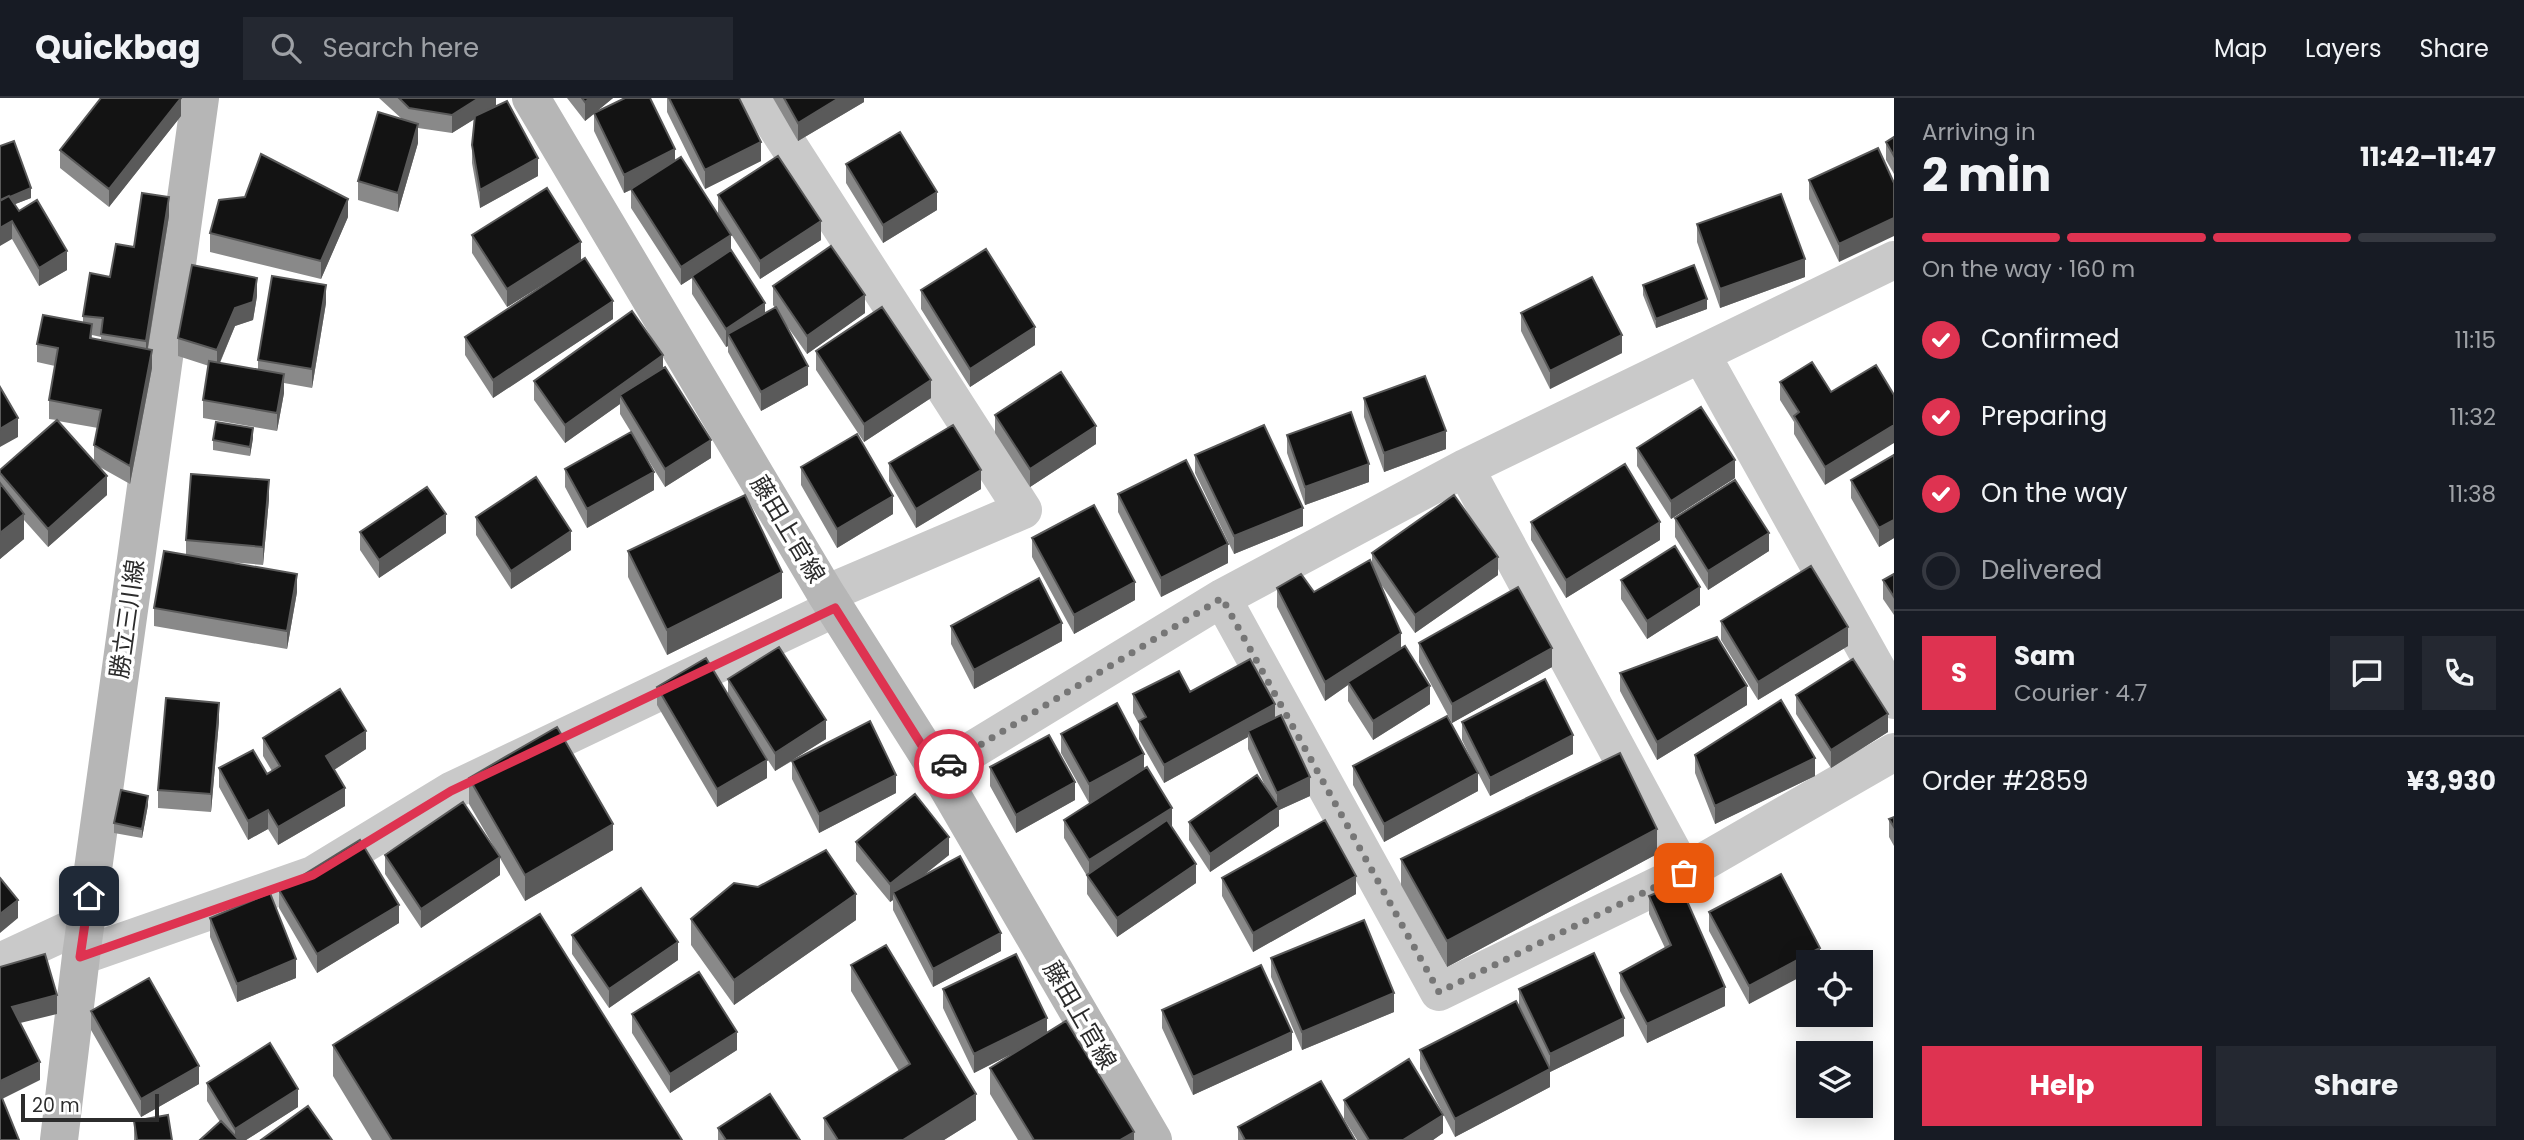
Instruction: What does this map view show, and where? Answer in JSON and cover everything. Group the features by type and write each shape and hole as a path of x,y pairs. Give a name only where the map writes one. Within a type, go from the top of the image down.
{"main road":[{"name":"勝立三川線","path":"58,1140 83,939 200,98"},
{"name":"藤田上官線","path":"531,98 831,601 938,771 1153,1140"}],"street":[{"path":"0,962 313,875 451,791 831,601 1023,510 758,98"},
{"path":"938,771 1222,598 1465,468 1894,260"},
{"path":"1701,354 1894,700"},
{"path":"1465,468 1684,873"},
{"path":"1222,598 1439,992 1684,873 1894,752"}],"building":[{"path":"101,98 181,98 109,189 60,150"},
{"path":"399,98 479,98 452,115 409,108"},
{"path":"625,98 650,98 675,149 624,175 594,113"},
{"path":"669,98 739,98 761,142 705,170"},
{"path":"784,98 839,98 798,123"},
{"path":"507,101 538,158 480,190 472,145 475,116"},
{"path":"378,112 418,124 398,193 358,181"},
{"path":"900,132 937,192 883,225 846,164"},
{"path":"1894,137 1894,156 1886,142"},
{"path":"14,141 31,188 0,200 0,146"},
{"path":"1878,148 1894,183 1894,218 1839,244 1809,180"},
{"path":"261,154 348,199 321,261 210,233 219,200 245,197"},
{"path":"778,156 821,221 760,261 718,195"},
{"path":"681,157 731,235 681,267 631,189"},
{"path":"547,188 581,242 507,289 472,235"},
{"path":"142,193 169,197 146,341 101,334 103,318 83,316 90,273 110,277 116,244 134,247"},
{"path":"1781,194 1805,259 1720,289 1697,224"},
{"path":"9,196 19,211 37,200 67,251 39,268 12,221 0,228 0,201"},
{"path":"831,246 865,295 807,336 773,286"},
{"path":"986,249 1035,327 970,369 921,290"},
{"path":"731,250 765,303 726,329 692,276"},
{"path":"585,258 613,301 493,380 465,337"},
{"path":"192,265 257,278 253,302 235,308 217,350 178,338"},
{"path":"1694,265 1707,299 1656,319 1643,285"},
{"path":"272,276 326,285 312,369 258,360"},
{"path":"1592,277 1622,335 1550,371 1521,313"},
{"path":"776,307 808,366 761,392 728,334"},
{"path":"882,307 931,380 864,424 816,351"},
{"path":"632,311 663,355 565,425 534,381"},
{"path":"43,315 92,324 90,338 152,350 130,466 94,445 101,410 49,400 58,348 37,344"},
{"path":"209,361 284,374 277,413 203,400"},
{"path":"1812,362 1831,392 1876,365 1894,395 1894,425 1825,467 1794,416 1799,412 1780,382"},
{"path":"665,367 711,440 665,469 620,395"},
{"path":"1061,372 1096,426 1030,469 995,415"},
{"path":"1425,376 1446,431 1384,453 1364,398"},
{"path":"0,387 18,418 0,429"},
{"path":"1701,407 1735,460 1671,501 1637,448"},
{"path":"1351,412 1369,464 1305,487 1287,435"},
{"path":"57,420 107,476 48,529 0,470"},
{"path":"216,422 253,428 250,447 213,440"},
{"path":"953,425 981,470 916,509 889,463"},
{"path":"1264,425 1303,508 1234,536 1195,455"},
{"path":"631,432 654,472 587,509 565,469"},
{"path":"857,434 893,496 837,529 801,467"},
{"path":"1894,455 1894,520 1879,528 1851,480"},
{"path":"1186,460 1228,544 1161,578 1118,494"},
{"path":"1625,464 1660,522 1566,580 1531,522"},
{"path":"191,474 269,480 263,547 186,540"},
{"path":"536,477 571,531 511,571 476,517"},
{"path":"1735,480 1769,533 1708,571 1675,518"},
{"path":"0,483 24,514 0,533"},
{"path":"427,487 446,514 379,560 360,532"},
{"path":"745,495 782,572 667,630 628,551"},
{"path":"1454,495 1498,557 1415,615 1372,553"},
{"path":"1094,505 1135,582 1074,615 1032,538"},
{"path":"1675,546 1700,587 1647,621 1621,580"},
{"path":"164,551 297,574 287,631 154,608"},
{"path":"1370,560 1401,633 1325,682 1277,588 1301,574 1314,592"},
{"path":"1811,566 1848,627 1758,682 1721,621"},
{"path":"1894,574 1894,597 1883,580"},
{"path":"1039,578 1062,623 974,670 951,626"},
{"path":"1518,587 1552,648 1452,704 1419,643"},
{"path":"1717,637 1747,686 1657,742 1620,673"},
{"path":"1405,646 1430,686 1373,721 1348,682"},
{"path":"779,647 826,720 775,753 728,679"},
{"path":"706,658 767,760 717,789 657,687"},
{"path":"1250,659 1275,704 1164,765 1139,721 1146,717 1133,694 1179,671 1190,692"},
{"path":"1853,659 1888,714 1831,750 1796,695"},
{"path":"1545,679 1573,735 1490,778 1462,722"},
{"path":"340,689 366,731 326,756 345,788 278,827 268,810 248,821 219,768 253,750 267,774 280,766 263,738"},
{"path":"166,698 219,703 211,794 158,790"},
{"path":"1781,700 1815,758 1715,806 1695,755"},
{"path":"1117,703 1144,754 1089,784 1061,734"},
{"path":"1281,715 1310,777 1277,793 1248,731"},
{"path":"1447,716 1478,773 1384,824 1353,766"},
{"path":"870,721 896,775 819,814 792,761"},
{"path":"557,727 613,824 525,875 469,778"},
{"path":"1049,735 1075,782 1016,815 990,767"},
{"path":"1620,753 1657,829 1447,941 1401,859"},
{"path":"1147,767 1172,808 1089,860 1064,820"},
{"path":"1257,775 1279,807 1210,854 1189,822"},
{"path":"121,790 148,796 142,829 114,823"},
{"path":"915,794 949,837 890,884 856,842"},
{"path":"463,802 500,857 421,909 385,855"},
{"path":"1167,820 1196,864 1117,918 1087,875"},
{"path":"1325,820 1356,876 1253,933 1222,878"},
{"path":"360,840 399,905 317,954 279,890"},
{"path":"826,850 856,894 734,980 691,919 734,883 758,887"},
{"path":"960,856 1001,933 933,969 893,892"},
{"path":"1781,874 1820,948 1796,950 1796,961 1749,986 1709,912"},
{"path":"0,878 18,900 0,914"},
{"path":"1679,883 1725,987 1647,1024 1620,973 1671,945 1649,896"},
{"path":"641,888 678,942 609,989 572,935"},
{"path":"270,893 296,959 237,984 210,918"},
{"path":"540,914 682,1140 392,1140 333,1045"},
{"path":"1364,920 1394,993 1302,1032 1271,958"},
{"path":"886,945 976,1094 903,1140 838,1140 824,1118 910,1064 851,965"},
{"path":"1594,953 1624,1018 1550,1054 1519,989"},
{"path":"45,954 57,995 12,1007 40,1062 0,1081 0,967"},
{"path":"1016,954 1047,1018 974,1054 943,989"},
{"path":"1261,965 1292,1032 1193,1077 1162,1010"},
{"path":"699,972 737,1032 670,1074 632,1014"},
{"path":"149,978 199,1066 141,1099 91,1011"},
{"path":"1516,1001 1550,1069 1455,1119 1420,1050"},
{"path":"1066,1021 1134,1132 1120,1140 1034,1140 990,1068"},
{"path":"270,1043 298,1089 235,1129 207,1083"},
{"path":"1409,1059 1443,1115 1403,1140 1369,1140 1344,1100"},
{"path":"1321,1081 1355,1140 1245,1140 1238,1127"},
{"path":"0,1093 19,1140 0,1140"},
{"path":"770,1094 800,1140 726,1140 718,1128"},
{"path":"308,1106 332,1140 261,1140"},
{"path":"168,1115 172,1140 137,1140 134,1121"},
{"path":"221,1121 239,1140 200,1140"}],"way so far":[{"path":"949,764 1222,598 1439,992 1684,873"}],"route":[{"path":"89,896 80,957 313,875 451,791 835,608 938,771 949,764"}]}
